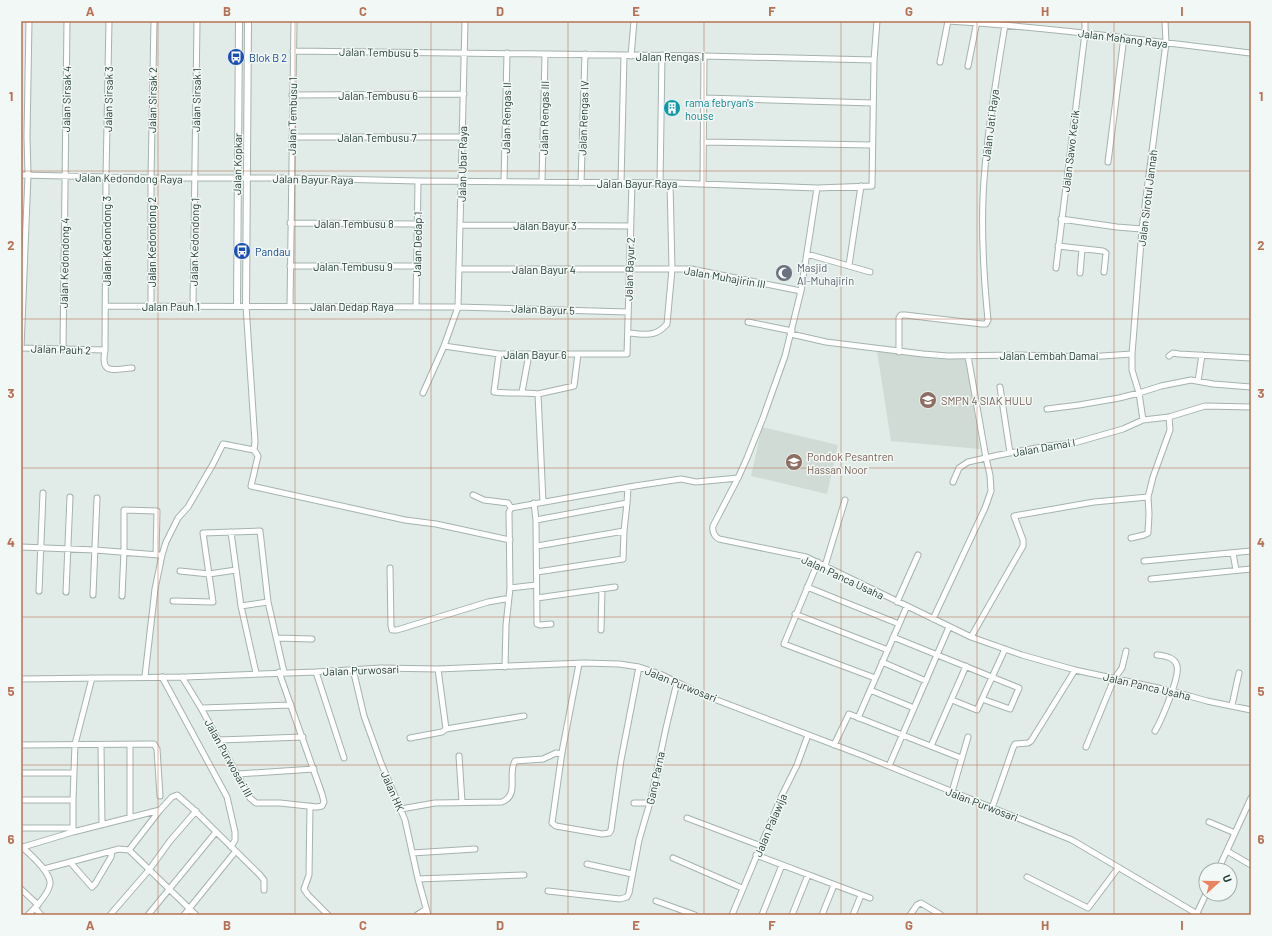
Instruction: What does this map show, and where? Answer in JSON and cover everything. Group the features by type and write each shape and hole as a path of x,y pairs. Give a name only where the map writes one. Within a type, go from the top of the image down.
{"street":[{"path":"21,348 28,175 24,137 28,99 29,21"},
{"name":"Jalan Sirsak 4","path":"66,177 67,21"},
{"name":"Jalan Sirsak 3","path":"106,177 109,21"},
{"name":"Jalan Sirsak 2","path":"151,178 154,21"},
{"name":"Jalan Sirsak 1","path":"194,179 197,21"},
{"name":"Jalan Kopkar","path":"237,306 239,21"},
{"name":"Jalan Kopkar","path":"246,306 248,21"},
{"name":"Jalan Tembusu 1","path":"290,306 294,21"},
{"name":"Jalan Ubar Raya","path":"423,393 444,346 458,306 465,21"},
{"path":"631,56 634,21"},
{"path":"849,266 861,186 872,186 874,60 877,21"},
{"path":"940,62 948,21"},
{"name":"Jalan Mahang Raya","path":"948,21 976,22 1124,37 1251,53"},
{"name":"Jalan Sawo Kecik","path":"1056,268 1085,33 1084,21"},
{"name":"Jalan Sirotul Jannah","path":"1132,354 1142,229 1166,43 1165,21"},
{"path":"968,66 976,22"},
{"name":"Jalan Jati Raya","path":"899,352 899,318 901,315 986,324 988,320 982,224 985,168 1004,25"},
{"path":"1108,162 1124,37"},
{"name":"Jalan Tembusu 5","path":"293,51 465,53"},
{"name":"Jalan Rengas I","path":"465,53 631,56 662,55 874,60"},
{"name":"Jalan Rengas II","path":"504,182 507,53"},
{"name":"Jalan Rengas III","path":"542,182 545,54"},
{"name":"Jalan Rengas IV","path":"581,183 585,54"},
{"path":"621,183 624,55"},
{"path":"660,183 662,55"},
{"path":"703,184 704,56"},
{"name":"Jalan Tembusu 6","path":"292,95 464,94"},
{"path":"704,98 873,103"},
{"path":"21,99 28,99"},
{"name":"Jalan Tembusu 7","path":"292,137 463,137"},
{"path":"703,142 872,145"},
{"name":"Jalan Kedondong Raya","path":"21,175 194,179 238,178"},
{"name":"Jalan Kedondong 4","path":"63,348 66,177"},
{"name":"Jalan Kedondong 3","path":"105,306 106,177"},
{"name":"Jalan Kedondong 2","path":"151,178 151,305"},
{"name":"Jalan Bayur Raya","path":"238,178 670,183 817,188 861,186"},
{"name":"Jalan Kedondong 1","path":"193,306 194,179"},
{"name":"Jalan Dedap 1","path":"416,306 418,181"},
{"name":"Jalan Bayur 2","path":"627,354 629,333 628,312 632,183"},
{"path":"629,333 657,333 662,331 667,324 672,269 670,183"},
{"name":"Jalan Panca Usaha","path":"817,188 802,292 792,332 763,418 738,478 712,529 714,536 719,539 806,557 862,586 949,627 971,637 1006,649 1075,670 1251,710"},
{"path":"1061,219 1142,229"},
{"name":"Jalan Tembusu 8","path":"290,223 417,224"},
{"name":"Jalan Bayur 3","path":"461,225 630,226"},
{"path":"1058,246 1103,251 1106,253 1104,272"},
{"path":"1080,273 1082,249"},
{"path":"807,254 870,272"},
{"name":"Jalan Tembusu 9","path":"290,266 416,266"},
{"name":"Jalan Bayur 4","path":"459,268 672,269"},
{"name":"Jalan Muhajirin III","path":"672,269 691,269 802,292"},
{"path":"237,293 241,295 246,292"},
{"name":"Jalan Pauh 2","path":"21,348 105,350 105,306"},
{"name":"Jalan Pauh 1","path":"105,306 246,306"},
{"path":"246,306 255,442 254,450 258,456 252,486 405,520 436,524 510,540"},
{"name":"Jalan Dedap Raya","path":"246,306 458,306"},
{"name":"Jalan Bayur 5","path":"458,306 628,312"},
{"name":"Jalan Lembah Damai","path":"748,322 792,332 826,342 929,355 1087,357 1132,354"},
{"name":"Jalan Bayur 6","path":"444,346 498,354 627,354"},
{"path":"105,350 103,361 106,367 110,370 132,368"},
{"path":"1169,356 1174,353 1251,358"},
{"path":"498,354 494,392 522,392 538,394 574,386 578,354"},
{"path":"522,392 529,354"},
{"path":"1132,354 1132,370 1139,393 1143,420 1169,417 1205,406 1251,407"},
{"path":"1198,381 1202,355"},
{"path":"934,619 985,508 991,490 990,475 968,356"},
{"path":"1047,409 1079,405 1139,393 1161,386 1190,380 1214,384 1251,387"},
{"path":"1000,387 1010,453"},
{"path":"538,394 543,502"},
{"path":"1131,538 1148,533 1148,497 1153,477 1170,430 1169,417"},
{"name":"Jalan Damai I","path":"953,482 959,468 962,465 1010,453 1074,443 1124,429 1143,420"},
{"path":"159,555 178,518 188,507 223,444 254,450"},
{"path":"505,667 506,625 510,588 509,512 512,508 534,503 681,479 696,482 738,478"},
{"path":"536,572 623,559 628,487"},
{"path":"39,591 42,493"},
{"path":"473,495 484,500 508,503 512,508"},
{"path":"66,592 70,497"},
{"path":"971,637 1023,546 1023,540 1014,516 1094,502 1148,497"},
{"path":"93,595 97,498"},
{"path":"825,566 845,500"},
{"path":"534,503 537,546 537,624 551,624"},
{"path":"536,520 627,504"},
{"path":"122,596 124,510 158,511 159,555 145,676"},
{"path":"172,602 213,602 203,533 260,530 268,602 277,638 282,672 291,705 314,769 324,804 317,807 310,806 309,875 304,889 328,915"},
{"path":"537,546 624,531"},
{"path":"231,532 241,606 256,673"},
{"path":"21,547 95,550 159,555"},
{"path":"1144,561 1251,551"},
{"path":"1233,553 1236,570"},
{"path":"897,602 918,555"},
{"path":"818,562 795,614 784,644 875,678"},
{"path":"390,568 392,630 397,630 488,602 504,599 508,600"},
{"path":"1151,579 1251,568"},
{"path":"180,571 209,574 236,570"},
{"path":"510,588 536,585"},
{"path":"537,598 615,587"},
{"path":"807,587 899,624"},
{"path":"601,630 602,589"},
{"path":"241,606 268,602"},
{"path":"858,718 907,606"},
{"path":"795,614 888,650"},
{"path":"889,766 949,627"},
{"path":"893,637 1019,688 1010,709 982,699"},
{"path":"277,638 312,639"},
{"path":"952,700 977,710 1006,649"},
{"path":"1086,747 1114,679 1122,668 1126,651"},
{"path":"1155,731 1172,691 1178,670 1177,665 1173,660 1167,656 1157,655"},
{"path":"882,662 926,681"},
{"path":"579,664 562,754 552,823 556,826 602,834 609,833 612,822 621,760 639,667"},
{"name":"Jalan Purwosari","path":"21,679 145,676 182,677 282,672 316,672 353,669 471,666 505,667 619,664 639,667 660,674 702,694 889,766 1072,840 1197,915"},
{"path":"931,746 966,666"},
{"path":"438,668 446,729"},
{"name":"Jalan HK","path":"353,669 364,716 381,763 405,820 418,879 428,915"},
{"path":"992,808 1015,744 1032,741 1075,670"},
{"path":"316,672 344,758"},
{"path":"1232,705 1239,673"},
{"path":"162,677 227,797 235,832 233,849 184,915"},
{"name":"Jalan Purwosari III","path":"182,677 201,708 250,798 256,803 310,806"},
{"path":"73,830 75,744 92,678"},
{"name":"Gang Parna","path":"548,890 623,899 629,893 639,840 650,803 666,728 678,682"},
{"path":"870,690 914,708"},
{"path":"201,708 291,705"},
{"path":"834,745 849,714 961,758"},
{"path":"410,738 442,732 446,729 524,716"},
{"name":"Jalan Palawija","path":"732,915 782,795 797,765 808,735"},
{"path":"218,740 303,737"},
{"path":"952,792 968,737"},
{"path":"101,744 102,825"},
{"path":"21,745 154,744 156,746 160,796"},
{"path":"130,745 130,818"},
{"path":"401,809 435,803 502,802 507,800 512,793 512,767 516,761 543,759 556,753 562,754"},
{"path":"459,756 462,802"},
{"path":"238,774 314,769"},
{"path":"21,773 74,773"},
{"path":"129,850 160,810 172,797 177,795 196,811 260,875 264,880 264,890"},
{"path":"1222,862 1249,807 1251,798"},
{"path":"21,800 73,800"},
{"path":"634,802 650,803"},
{"path":"28,915 49,888 50,883 44,869 22,847 73,830 102,825 160,810"},
{"path":"110,915 149,870 170,841 196,811"},
{"path":"687,818 761,846"},
{"path":"1209,822 1235,833"},
{"path":"21,828 73,830"},
{"path":"148,915 216,832"},
{"path":"44,869 119,849 129,850 196,915"},
{"path":"412,853 475,849"},
{"path":"70,862 92,887 111,857 112,851"},
{"path":"1227,851 1251,865"},
{"path":"756,855 870,898"},
{"path":"673,858 742,888"},
{"path":"587,864 632,874"},
{"path":"762,915 782,865"},
{"path":"1027,877 1088,908 1118,868"},
{"path":"418,879 524,875"},
{"path":"792,915 808,875"},
{"path":"822,915 834,885"},
{"path":"21,889 42,915"},
{"path":"853,915 861,895"},
{"path":"656,901 695,915"},
{"path":"1197,915 1203,902"},
{"path":"910,915 917,905 921,903 941,915"},
{"path":"417,915 426,909"}],"shaded area":[{"name":"SMPN 4 SIAK HULU","path":"877,351 966,359 980,449 891,441"},
{"name":"Pondok Pesantren Hassan Noor","path":"762,427 838,445 827,494 751,476"}],"place":[{"name":"Blok B 2","path":"236,57"},
{"name":"rama febryan's house","path":"672,108"},
{"name":"Pandau","path":"242,251"},
{"name":"Masjid Al-Muhajirin","path":"784,273"},
{"name":"SMPN 4 SIAK HULU","path":"928,400"},
{"name":"Pondok Pesantren Hassan Noor","path":"794,462"}]}
